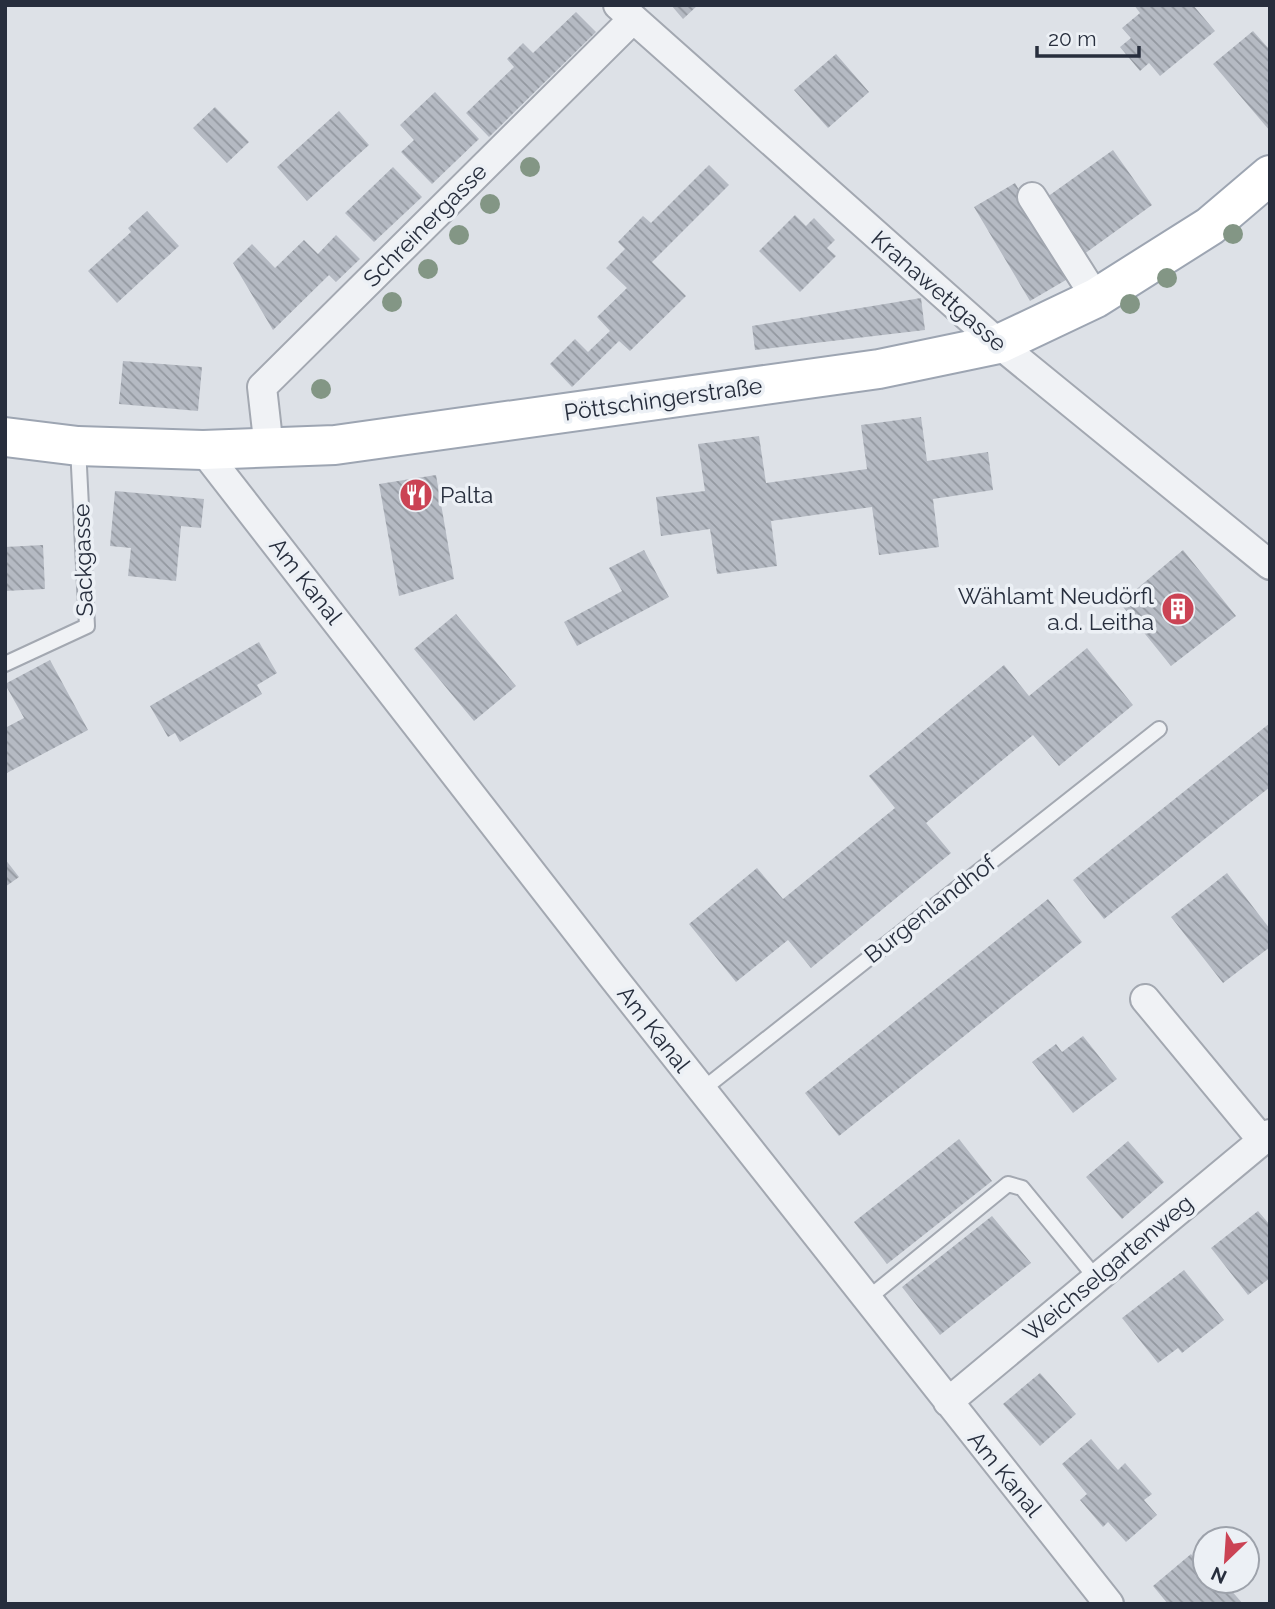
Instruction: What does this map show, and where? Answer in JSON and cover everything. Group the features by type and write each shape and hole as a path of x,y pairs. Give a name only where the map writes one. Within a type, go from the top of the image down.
{"main road":[{"name":"Pöttschingerstraße","path":"5,437 78,446 204,450 335,445 879,369 999,344 1096,298 1210,226 1270,175"}],"street":[{"name":"Kranawettgasse","path":"625,12 999,344 1270,565"},
{"name":"Schreinergasse","path":"269,449 262,387 625,12"},
{"path":"1032,197 1096,298"},
{"name":"Am Kanal","path":"204,450 866,1300 1109,1604"},
{"path":"1145,999 1266,1137"},
{"name":"Weichselgartenweg","path":"947,1402 1266,1137"}],"lane":[{"name":"Sackgasse","path":"5,664 87,626 78,446"},
{"name":"Burgenlandhof","path":"702,1090 1159,729"},
{"path":"866,1300 1008,1184 1023,1188 1096,1278"}],"building":[{"path":"671,5 698,5 683,19"},
{"path":"1134,5 1193,5 1215,31 1160,76 1149,63 1140,71 1120,47 1131,38 1122,28 1140,13"},
{"path":"576,12 596,32 489,137 466,113 514,67 507,59 523,43 533,53"},
{"path":"1253,31 1270,50 1270,131 1213,64"},
{"path":"836,54 869,92 828,128 794,90"},
{"path":"435,92 479,139 432,184 401,152 414,140 400,125"},
{"path":"215,107 249,142 227,163 193,128"},
{"path":"339,111 369,145 307,201 277,167"},
{"path":"1113,150 1152,205 1080,257 1040,202"},
{"path":"709,165 729,185 652,262 686,296 630,351 619,341 572,387 550,364 575,339 588,352 610,331 597,317 627,288 606,268 625,249 618,242 643,216 651,223"},
{"path":"393,167 422,197 374,242 345,213"},
{"path":"1015,183 1071,277 1030,301 974,207"},
{"path":"147,211 179,246 117,303 88,271 131,232 128,228"},
{"path":"795,215 806,226 814,218 835,240 827,248 836,256 800,292 759,251"},
{"path":"336,235 360,259 336,282 329,275 273,330 233,263 252,244 275,268 304,240 318,254"},
{"path":"921,298 925,330 755,350 752,326"},
{"path":"123,361 202,367 198,411 119,404"},
{"path":"921,417 927,461 988,452 993,490 933,499 939,547 879,555 872,507 771,521 777,566 717,574 710,529 661,536 656,497 705,491 698,444 759,436 766,483 867,469 861,425"},
{"path":"436,475 454,579 399,596 379,484"},
{"path":"115,491 204,499 201,528 181,526 176,581 128,576 131,548 110,546"},
{"path":"43,545 45,589 5,591 5,547"},
{"path":"644,550 669,597 577,646 564,622 622,591 609,568"},
{"name":"Wählamt Neudörfl a.d. Leitha","path":"1183,550 1236,616 1171,666 1120,603"},
{"path":"456,614 516,686 474,721 414,649"},
{"path":"259,642 277,673 257,685 262,694 180,742 175,733 168,737 150,706"},
{"path":"1087,648 1133,705 1059,766 1033,735 926,823 951,853 811,968 788,940 736,982 689,924 757,868 783,899 895,808 869,776 1004,665 1029,696"},
{"path":"50,660 88,730 5,774 5,728 24,718 5,684"},
{"path":"1270,723 1270,787 1104,919 1073,880"},
{"path":"5,859 19,877 5,887"},
{"path":"1227,873 1270,929 1270,947 1223,983 1171,917"},
{"path":"1048,899 1082,942 839,1136 805,1093"},
{"path":"1083,1036 1117,1079 1073,1113 1032,1062 1056,1044 1062,1052"},
{"path":"959,1139 992,1181 887,1264 854,1222"},
{"path":"1128,1141 1164,1182 1122,1219 1086,1177"},
{"path":"1258,1211 1270,1225 1270,1278 1248,1295 1211,1248"},
{"path":"992,1216 1031,1263 940,1335 902,1287"},
{"path":"1184,1270 1224,1320 1182,1353 1178,1348 1158,1363 1122,1318"},
{"path":"1040,1373 1076,1414 1040,1446 1003,1404"},
{"path":"1091,1439 1118,1470 1125,1463 1152,1494 1144,1500 1157,1515 1126,1542 1108,1522 1103,1527 1080,1500 1087,1494 1062,1464"},
{"path":"1191,1554 1191,1595 1235,1595 1243,1604 1168,1604 1153,1586"}],"place":[{"name":"Palta","path":"416,495"},
{"name":"Wählamt Neudörfl a.d. Leitha","path":"1178,609"}]}
